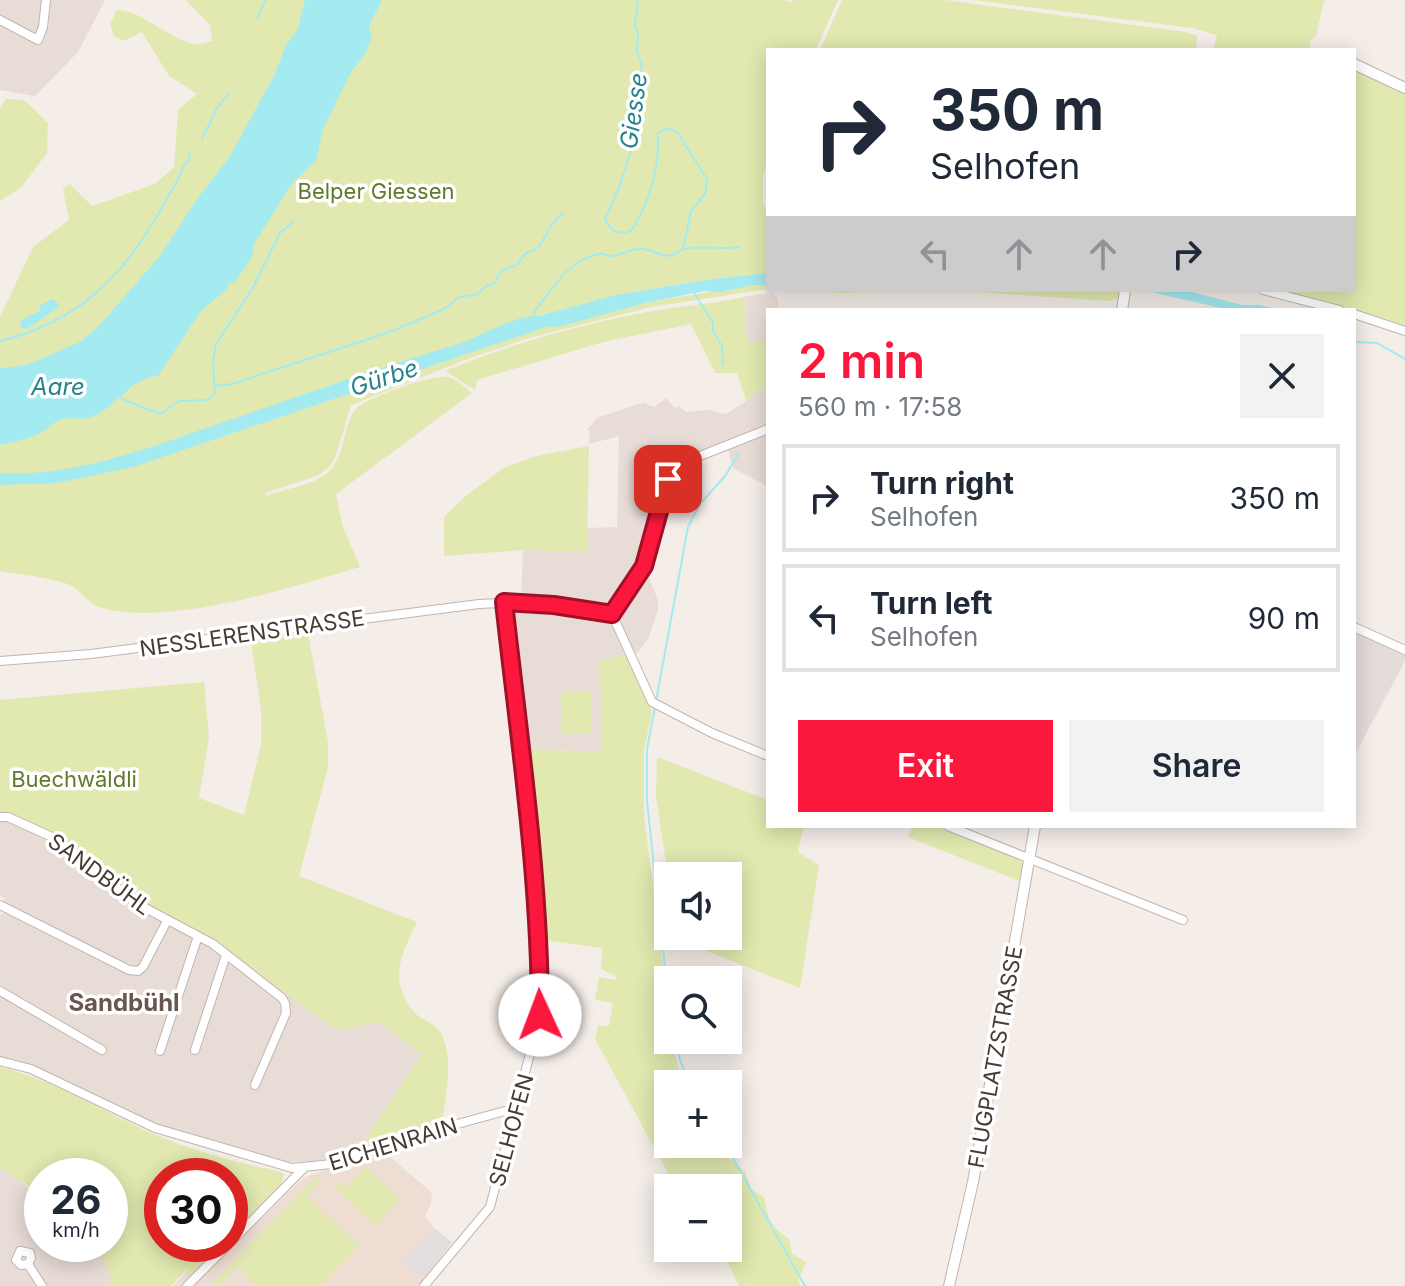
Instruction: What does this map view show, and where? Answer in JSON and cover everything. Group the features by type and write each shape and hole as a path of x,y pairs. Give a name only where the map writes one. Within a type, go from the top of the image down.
{"street":[{"path":"0,20 38,40 46,0"},
{"path":"1356,65 1405,88"},
{"path":"1271,292 1332,308"},
{"path":"1356,315 1405,331"},
{"path":"612,614 644,566 668,479 690,460 766,430"},
{"path":"504,602 554,605 612,614"},
{"name":"NESSLERENSTRASSE","path":"0,661 91,654 504,602"},
{"name":"SELHOFEN","path":"424,1286 490,1207 539,1025 531,852 504,602"},
{"path":"612,614 656,704 712,733 766,755"},
{"path":"1356,628 1405,650"},
{"name":"SANDBÜHL","path":"0,817 8,817 52,837 136,903 213,944 285,1003 286,1013 255,1085"},
{"path":"953,828 1183,920"},
{"name":"FLUGPLATZSTRASSE","path":"949,1286 973,1182 1035,828"},
{"path":"0,905 129,970 138,971 167,921"},
{"path":"160,1051 198,936"},
{"path":"195,1050 226,955"},
{"path":"0,991 102,1050"},
{"name":"EICHENRAIN","path":"0,1061 31,1069 155,1128 280,1166 304,1168 332,1164 377,1147 516,1108"},
{"path":"248,1224 304,1168"},
{"path":"187,1286 210,1262"},
{"path":"28,1264 42,1286"}],"shaded area":[{"path":"0,0 105,0 78,52 35,96 0,90"},
{"path":"773,292 778,299 778,308 766,308 766,342 750,343 746,335 744,297"},
{"path":"766,389 766,486 733,468 727,446 690,460 668,479 644,566 658,600 658,610 648,639 638,652 600,662 603,752 525,749 504,602 521,602 523,550 586,552 587,528 617,527 619,436 589,444 590,431 587,430 597,418 644,403 654,407 666,398 675,408 679,406 686,412 709,410 726,414 755,391"},
{"path":"1356,628 1405,650 1405,661 1356,752"},
{"path":"8,812 54,835 380,1022 423,1054 359,1148 324,1161 283,1162 124,1112 29,1065 0,1057 0,915 3,913 4,898 0,895 0,814"},
{"path":"382,1150 432,1193 425,1216 435,1229 452,1242 420,1286 173,1286 189,1269 200,1279 217,1262 248,1262 248,1232 303,1178"},
{"path":"0,1163 24,1184 24,1262 116,1262 128,1286 0,1286"},
{"path":"435,1229 452,1242 421,1278 404,1261"}],"green space":[{"name":"Belper Giessen","path":"186,0 784,0 791,3 792,0 838,0 817,48 766,48 763,203 766,211 766,273 647,290 643,303 752,285 766,285 766,289 651,307 529,338 351,405 335,458 329,467 319,475 265,493 265,496 306,484 328,472 338,459 355,410 370,400 413,383 439,377 453,379 472,393 336,494 343,527 360,567 300,585 196,609 130,613 97,606 66,583 0,571 0,317 33,247 69,220 63,189 70,184 92,206 155,184 174,167 178,110 197,94 169,76 142,32 123,41 114,36 110,24 117,10 135,14 195,44 212,41 210,25"},
{"path":"842,0 945,0 1186,32 1197,36 1196,48 821,48"},
{"path":"974,0 1324,0 1316,36 1309,42 1310,48 1214,48 1217,35 1192,28"},
{"path":"1356,68 1405,91 1405,328 1356,311 1356,308 1283,292 1356,292"},
{"path":"6,99 24,100 48,123 47,153 21,188 0,201 0,107"},
{"path":"975,292 1122,292 1121,296 1110,301"},
{"path":"744,297 746,335 750,342 766,342 766,389 755,391 746,401 737,373 715,373 691,324 603,342 477,380 475,390 445,371 544,336 647,312"},
{"path":"589,446 587,552 523,550 444,556 444,517 467,495 504,468 536,456"},
{"name":"Buechwäldli","path":"307,628 328,742 328,767 299,876 417,922 402,957 399,980 407,1002 416,1014 441,1033 447,1055 448,1078 442,1126 359,1148 422,1054 380,1022 337,1030 213,941 114,883 54,835 8,813 0,814 0,700 204,682 209,737 199,798 244,815 261,745 261,709 250,635"},
{"path":"629,654 652,711 644,751 644,815 654,895 654,950 661,950 663,966 654,966 654,1054 675,1054 679,1070 654,1070 654,1148 595,1039 598,1026 609,1026 613,1003 595,1000 599,977 616,980 617,977 601,969 602,948 539,939 525,749 602,752 600,661"},
{"path":"562,692 592,692 592,733 562,733"},
{"path":"657,757 766,799 766,828 804,828 798,852 819,865 800,988 704,950 742,950 742,862 666,862 656,796"},
{"path":"912,828 943,828 1018,858 1024,865 1022,882 908,837"},
{"path":"0,1067 55,1086 142,1129 223,1158 144,1158 144,1262 206,1262 193,1275 186,1270 171,1286 108,1286 112,1278 105,1262 128,1262 128,1158 24,1158 24,1183 0,1168"},
{"path":"660,1158 730,1158 745,1171 751,1189 765,1198 769,1217 789,1239 792,1254 806,1262 798,1281 801,1286 739,1286 728,1262 742,1262 742,1174 668,1174"},
{"path":"248,1164 284,1174 281,1184 248,1218"},
{"path":"366,1167 400,1200 375,1226 333,1186 338,1181 345,1188"},
{"path":"316,1177 321,1181 307,1196 359,1246 320,1286 256,1286 238,1268 248,1262 248,1257 269,1234 248,1255 248,1247"},
{"path":"233,1262 242,1262 218,1286 212,1284"}],"water":[{"name":"Aare","path":"305,0 382,0 369,26 372,37 365,54 350,74 323,129 316,161 293,182 254,244 244,269 234,283 228,284 228,288 200,312 158,376 139,382 107,408 89,418 62,420 32,437 0,445 0,368 27,365 80,342 97,328 160,256 230,156 274,76 286,45 297,31"},
{"path":"766,273 766,285 722,292 705,291 649,302 558,327 549,326 133,467 57,483 0,485 0,473 84,466 138,451 465,342 529,316 616,295"},
{"path":"1151,292 1193,292 1242,305 1272,308 1221,308"},
{"path":"52,299 59,307 27,329 21,327 20,321 41,310 39,306"}],"waterway":[{"path":"258,18 265,0"},
{"name":"Giesse","path":"533,317 562,276 588,257 601,254 612,256 638,249 666,256 683,249 691,211 705,194 707,179 677,132 666,128 658,134 652,185 631,231 615,231 605,219 633,143 631,123 635,87 642,67 635,25 638,0"},
{"path":"202,139 217,108 229,93"},
{"path":"0,341 53,322 75,309 114,276 146,233 183,166 189,161 190,153"},
{"path":"216,385 239,382 387,333 444,309 459,297 478,294 487,285 494,284 501,271 517,265 525,254 539,247 563,212"},
{"path":"120,396 160,414 179,401 208,400 215,394 213,361 216,344 254,286 280,233 294,221"},
{"path":"683,249 740,247"},
{"path":"695,294 713,323 713,331 722,346 723,364"},
{"name":"Gürbe","path":"1356,342 1377,343 1405,359"},
{"path":"656,701 688,527 700,504 725,476 739,453"},
{"path":"655,707 647,749 647,801 665,966"},
{"path":"679,1054 684,1070"},
{"path":"733,1158 805,1286"}],"district":[{"name":"Sandbühl","path":"124,1003"}],"route":[{"path":"540,1015 534,882 522,747 504,602 554,605 612,614 644,566 668,479"}]}
